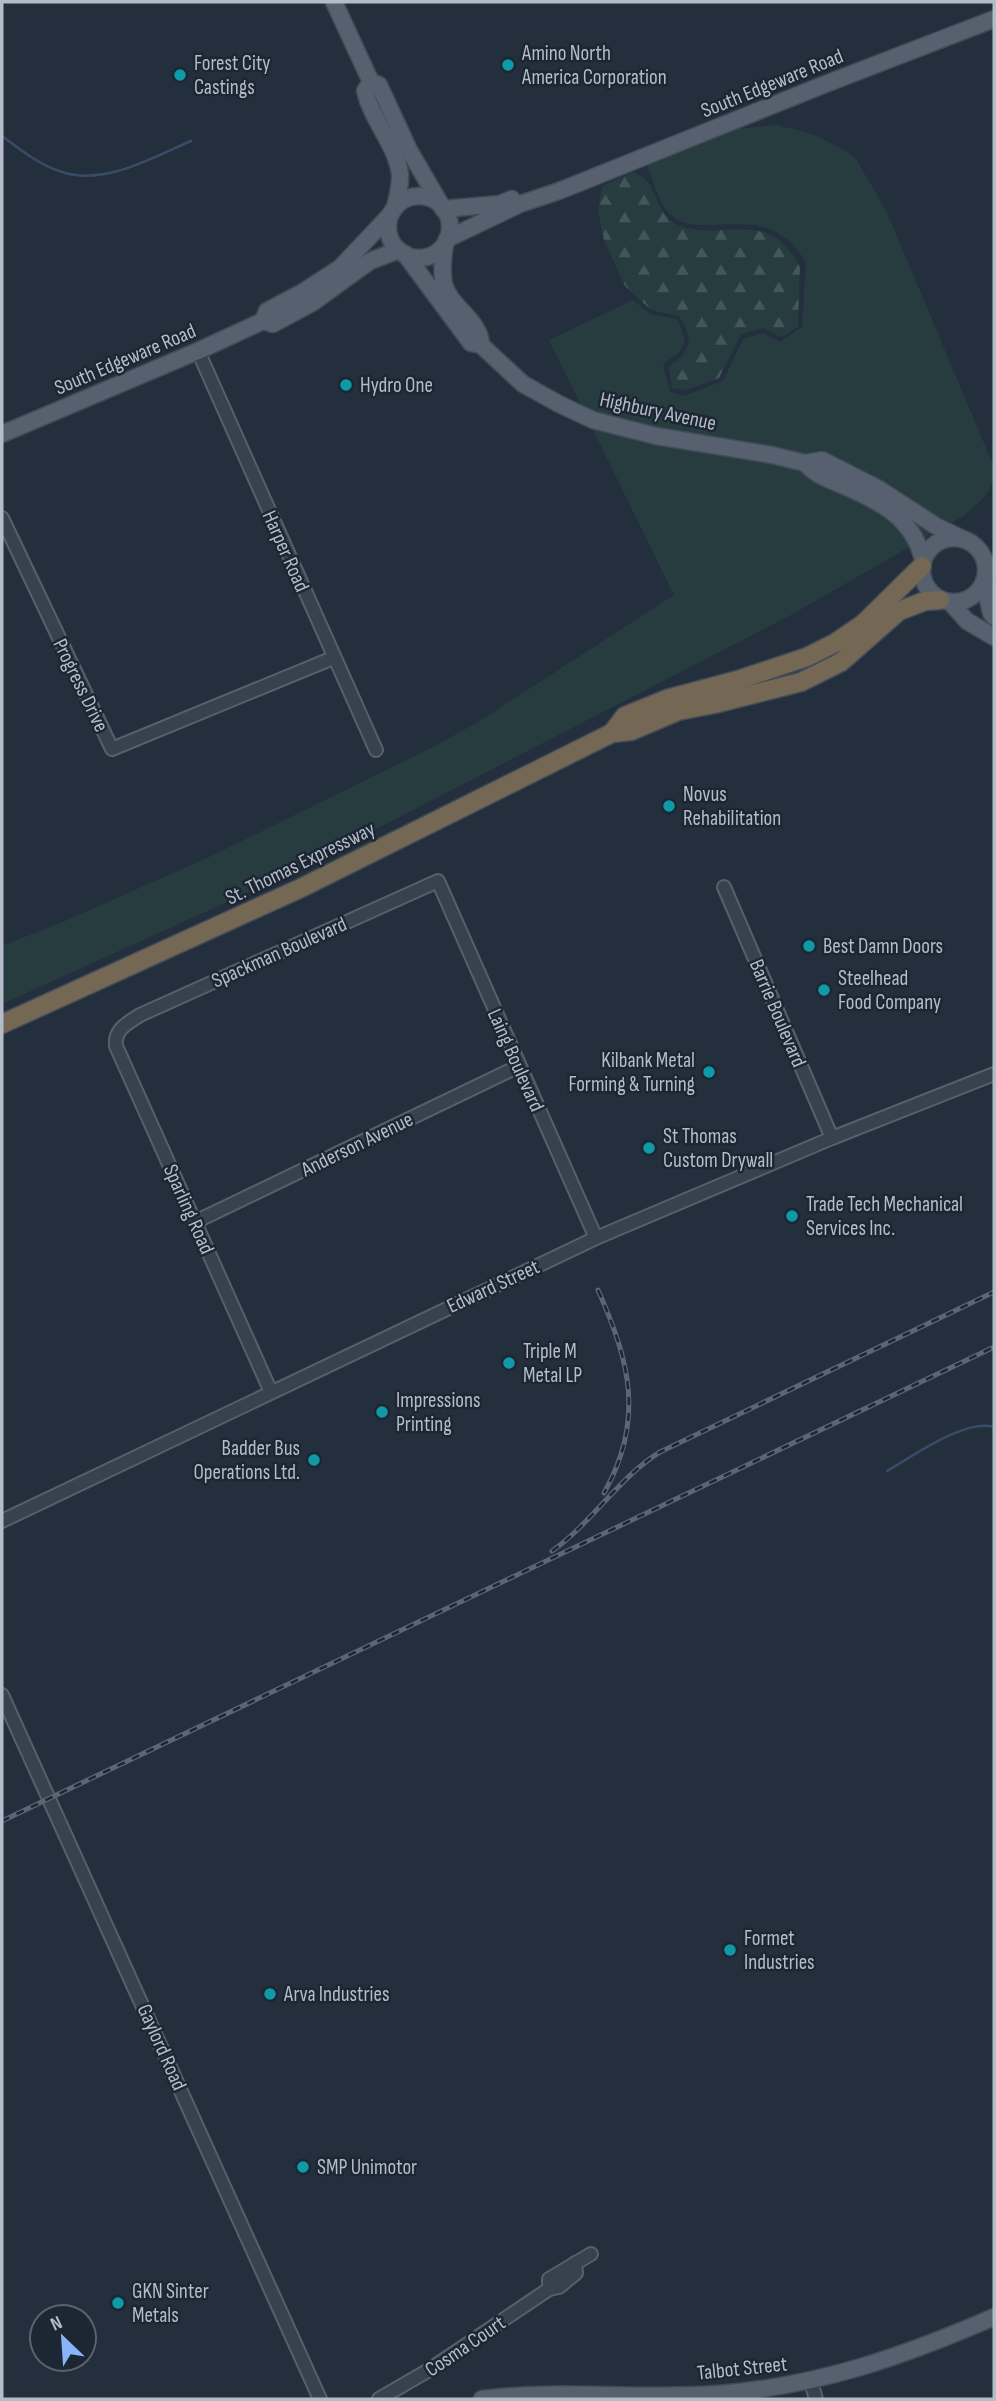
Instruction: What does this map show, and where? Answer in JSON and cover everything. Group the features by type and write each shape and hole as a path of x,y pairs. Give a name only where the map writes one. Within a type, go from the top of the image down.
{"highway":[{"name":"St. Thomas Expressway","path":"612,733 625,716 667,699 738,680 807,657 835,643 863,624 923,563"},
{"name":"St. Thomas Expressway","path":"2,1024 301,888 612,733 631,731 678,711 801,682 841,662 900,611 925,601 945,601"}],"main road":[{"path":"334,2 371,82 379,85 408,150 450,224 446,242 431,256 413,257 402,252 389,233 400,175 390,143 368,102 365,91 371,82"},
{"name":"South Edgeware Road","path":"446,242 520,204 994,19"},
{"name":"South Edgeware Road","path":"442,207 500,204 556,185 565,187"},
{"path":"393,211 401,202 417,197 426,197 442,207"},
{"name":"South Edgeware Road","path":"263,321 267,310 303,292 340,268 393,211"},
{"name":"Highbury Avenue","path":"446,242 444,283 457,305 481,335 481,345"},
{"name":"South Edgeware Road","path":"2,434 263,321 273,324 312,303 370,261 402,252"},
{"name":"Highbury Avenue","path":"402,252 471,343 481,345 523,384 559,404 593,420 656,436 772,455 804,463 822,460 879,489 936,526 965,540"},
{"name":"Highbury Avenue","path":"804,463 813,472 902,518 917,538 923,563"},
{"path":"994,617 984,582 985,562 981,552 965,540 943,540 934,545 923,563 925,584 931,593 945,601 967,621 994,637"},
{"path":"945,601 970,598 984,582"},
{"name":"Talbot Street","path":"482,2399 547,2394 718,2394 811,2382 921,2348 994,2317"}],"street":[{"name":"Harper Road","path":"198,351 376,750"},
{"name":"Progress Drive","path":"2,518 112,749 333,658"},
{"name":"Spackman Boulevard","path":"122,1027 140,1015 438,881"},
{"name":"Laing Boulevard","path":"438,881 596,1238"},
{"name":"Barrie Boulevard","path":"724,887 832,1138"},
{"name":"Sparling Road","path":"122,1027 115,1037 116,1046 271,1392"},
{"name":"Anderson Avenue","path":"195,1222 519,1066"},
{"name":"Edward Street","path":"2,1521 596,1238 832,1138 994,1074"},
{"name":"Gaylord Road","path":"2,1695 320,2399"},
{"name":"Cosma Court","path":"379,2399 429,2370 549,2289 549,2279 590,2254"},
{"path":"811,2382 816,2399"}],"green space":[{"path":"777,125 816,135 854,156 886,210 994,467 990,489 982,499 965,515 791,615 289,874 2,1004 2,946 209,857 429,749 478,722 674,595 549,340 633,300 650,314 677,319 683,335 683,346 663,364 670,392 684,396 723,381 743,339 763,333 780,342 802,327 806,263 790,242 772,230 753,225 695,225 680,221 664,206 647,166 739,129"},
{"path":"634,172 647,181 667,217 678,225 692,229 762,232 787,248 800,266 798,327 781,337 763,328 741,334 719,378 685,390 672,388 669,367 686,350 687,332 679,316 651,310 625,286 604,240 598,211 602,186"}],"waterway":[{"path":"2,136 46,165 78,175 112,173 145,162 191,141"},
{"path":"887,1471 955,1433 969,1428 994,1427"}],"railway":[{"path":"598,1290 625,1367 629,1416 617,1466 604,1493"},
{"path":"552,1551 580,1527 631,1474 660,1452 994,1292"},
{"path":"2,1821 994,1347"}],"place":[{"name":"Amino North America Corporation","path":"508,65"},
{"name":"Forest City Castings","path":"180,75"},
{"name":"Hydro One","path":"346,385"},
{"name":"Novus Rehabilitation","path":"669,806"},
{"name":"Best Damn Doors","path":"809,946"},
{"name":"Steelhead Food Company","path":"824,990"},
{"name":"Kilbank Metal Forming & Turning","path":"709,1072"},
{"name":"St Thomas Custom Drywall","path":"649,1148"},
{"name":"Trade Tech Mechanical Services Inc.","path":"792,1216"},
{"name":"Triple M Metal LP","path":"509,1363"},
{"name":"Impressions Printing","path":"382,1412"},
{"name":"Badder Bus Operations Ltd.","path":"314,1460"},
{"name":"Formet Industries","path":"730,1950"},
{"name":"Arva Industries","path":"270,1994"},
{"name":"SMP Unimotor","path":"303,2167"},
{"name":"GKN Sinter Metals","path":"118,2303"}]}
